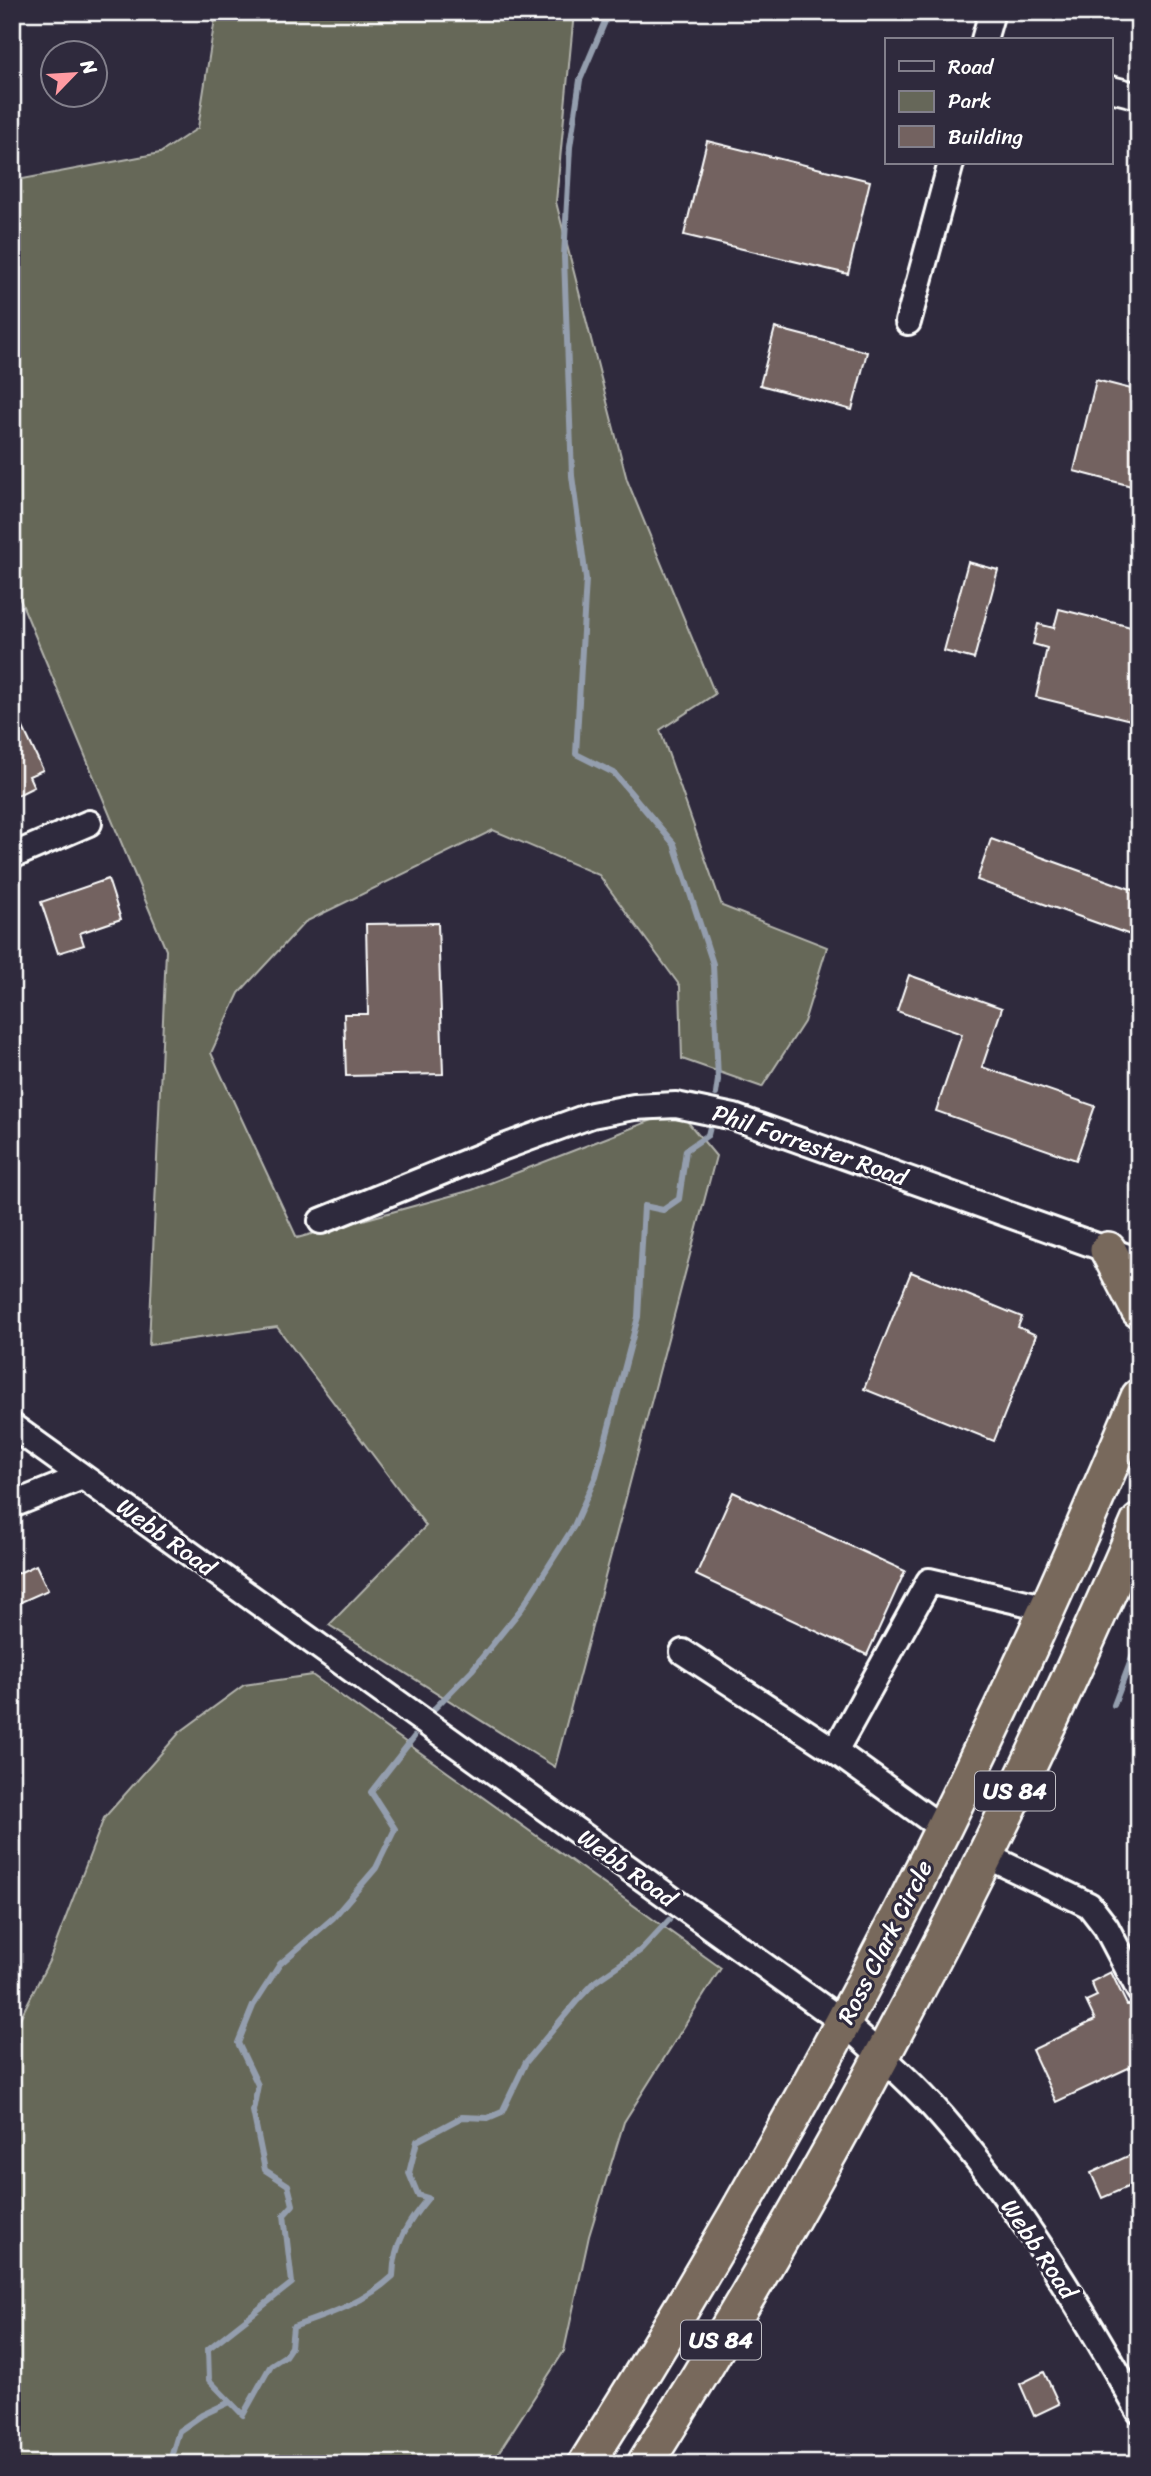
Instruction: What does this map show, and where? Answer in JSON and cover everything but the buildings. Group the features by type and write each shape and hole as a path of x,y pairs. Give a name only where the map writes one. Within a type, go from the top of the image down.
{"highway":[{"path":"1123,1256 1139,1310"},
{"name":"Ross Clark Circle","path":"586,2464 683,2304 843,2022 943,1829 1048,1608 1139,1397"},
{"name":"Ross Clark Circle","path":"645,2464 723,2336 881,2056 985,1855 1139,1522"},
{"path":"943,1829 985,1855"}],"street":[{"path":"985,38 992,12"},
{"path":"1112,89 1139,96"},
{"path":"908,322 951,164"},
{"path":"12,856 89,823"},
{"name":"Phil Forrester Road","path":"321,1222 557,1126 634,1107 676,1105 734,1116 1123,1256"},
{"name":"Webb Road","path":"12,1426 843,2022 944,2118 996,2186 1071,2294 1139,2411"},
{"path":"12,1505 82,1477"},
{"path":"835,1751 929,1581 1048,1608"},
{"path":"683,1652 835,1751 943,1829"},
{"path":"985,1855 1088,1905 1110,1933 1139,1990"}],"green space":[{"path":"216,12 574,12 556,202 627,480 715,694 660,730 722,906 827,947 804,1022 762,1087 682,1059 680,986 599,875 493,830 305,922 239,993 211,1053 297,1238 472,1190 678,1110 716,1156 555,1767 329,1625 426,1526 277,1327 149,1345 166,950 12,580 12,181 160,153 198,128"},
{"path":"312,1675 721,1968 624,2122 589,2236 564,2351 491,2464 12,2464 12,2034 49,1961 104,1818 180,1732 244,1685"}],"waterway":[{"path":"609,12 580,80 570,147 564,257 572,476 586,579 576,754 614,773 674,844 713,964 718,1080 716,1094"},
{"path":"435,1708 472,1670 522,1608 574,1526 596,1476 638,1317 644,1206 663,1210 679,1199 686,1150 708,1135 710,1127"},
{"path":"1114,1705 1139,1639"},
{"path":"414,1737 371,1792 395,1829 376,1868 333,1918 280,1964 253,2006 238,2043 258,2085 253,2111 265,2170 288,2185 293,2205 284,2215 292,2283 208,2349 209,2380 243,2415 271,2365 285,2356 291,2347 293,2327 358,2301 393,2276 396,2253 403,2234 428,2198 418,2195 409,2173 417,2141 462,2117 488,2118 502,2112 526,2062 576,2002 596,1981 641,1950 669,1920"},
{"path":"169,2464 179,2431 202,2415 230,2402"}]}
